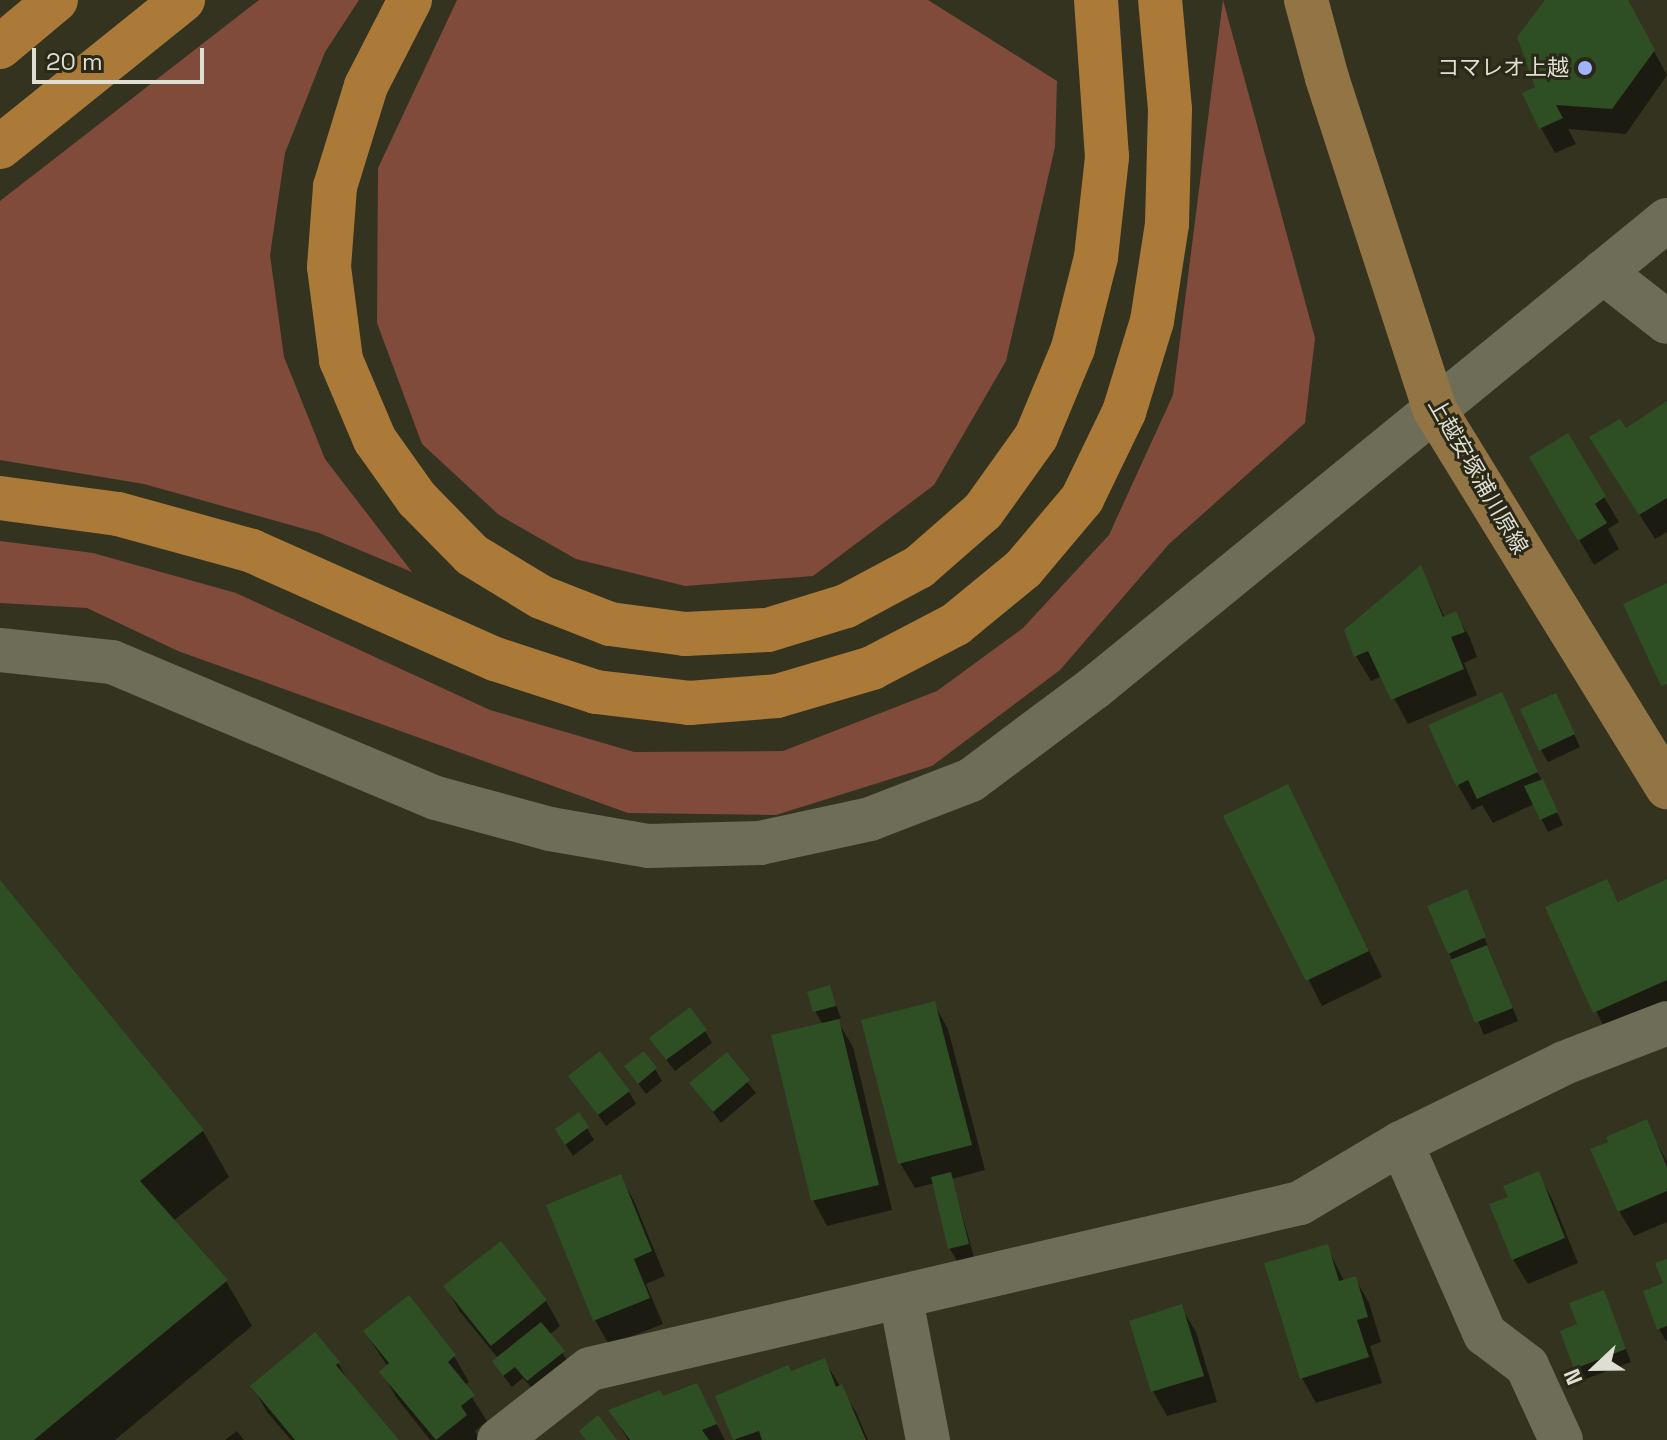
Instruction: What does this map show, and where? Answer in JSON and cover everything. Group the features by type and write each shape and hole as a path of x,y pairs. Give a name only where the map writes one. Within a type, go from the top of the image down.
{"highway":[{"path":"0,47 56,0"},
{"path":"0,147 183,0"},
{"path":"410,0 366,86 335,187 329,267 341,360 375,440 417,499 484,562 541,597 610,624 685,634 768,630 846,606 919,567 983,511 1036,437 1073,348 1096,257 1107,157 1096,0"},
{"path":"0,498 118,514 252,551 495,659 596,692 689,703 777,696 872,668 956,624 1023,569 1082,499 1124,412 1152,321 1167,224 1170,109 1160,0"}],"main road":[{"name":"上越安塚浦川原線","path":"1306,0 1327,78 1435,410 1667,787"}],"street":[{"path":"0,650 112,662 436,798 550,829 648,846 760,843 870,819 971,780 1094,688 1667,220"},
{"path":"1603,272 1667,322"},
{"path":"499,1440 590,1369 901,1299 1300,1203 1401,1143 1564,1063 1667,1023"},
{"path":"1401,1143 1485,1334 1527,1366 1561,1440"},
{"path":"901,1299 928,1440"}],"shaded area":[{"path":"259,0 359,0 325,52 285,153 270,255 284,357 325,459 412,572 319,533 144,484 0,460 0,201"},
{"path":"457,0 928,0 1057,81 1055,147 1006,361 934,485 813,576 685,586 576,559 499,515 422,444 377,323 378,168"},
{"path":"1223,0 1315,338 1305,423 1169,544 1060,670 932,766 776,815 628,813 178,651 87,608 0,603 0,541 93,553 236,593 490,710 634,752 783,751 937,691 1023,628 1109,535 1173,395"}],"building":[{"name":"コマレオ上越","path":"1545,0 1628,0 1655,50 1612,109 1556,105 1563,118 1539,129 1522,93 1535,87 1517,37"},
{"path":"1667,401 1667,498 1639,515 1589,437 1620,419 1626,428"},
{"path":"1568,433 1606,496 1595,504 1607,523 1578,541 1529,457"},
{"path":"1421,565 1443,617 1456,611 1465,632 1451,637 1464,669 1391,700 1368,651 1354,657 1344,630"},
{"path":"1667,583 1667,684 1661,686 1623,604"},
{"path":"1502,692 1538,772 1477,799 1468,780 1456,786 1428,725"},
{"path":"1556,693 1575,734 1539,751 1520,709"},
{"path":"1543,779 1558,812 1540,820 1524,786"},
{"path":"1288,784 1369,951 1306,981 1223,816"},
{"path":"1607,879 1618,902 1667,879 1667,980 1593,1013 1545,907"},
{"path":"0,880 204,1130 140,1181 228,1280 34,1440 0,1440"},
{"path":"1467,889 1486,937 1448,954 1427,906"},
{"path":"1487,945 1513,1008 1475,1023 1450,960"},
{"path":"830,985 836,1006 813,1012 807,992"},
{"path":"935,1001 972,1145 898,1164 861,1020"},
{"path":"690,1007 707,1030 666,1060 649,1038"},
{"path":"839,1019 879,1185 811,1201 771,1035"},
{"path":"600,1051 630,1091 598,1115 568,1076"},
{"path":"644,1051 657,1068 638,1084 624,1066"},
{"path":"727,1052 750,1080 713,1112 689,1083"},
{"path":"579,1112 589,1127 565,1145 555,1129"},
{"path":"1647,1119 1667,1167 1667,1191 1618,1212 1590,1149 1608,1142 1606,1137"},
{"path":"1539,1171 1565,1238 1512,1260 1489,1204 1508,1197 1503,1186"},
{"path":"951,1172 969,1244 948,1249 931,1177"},
{"path":"621,1174 652,1251 634,1259 650,1298 593,1321 546,1205"},
{"path":"501,1241 547,1300 491,1346 443,1286"},
{"path":"1328,1244 1339,1281 1356,1276 1368,1317 1357,1320 1369,1357 1300,1379 1264,1263"},
{"path":"1667,1259 1667,1326 1657,1330 1643,1291 1663,1283 1655,1263"},
{"path":"1604,1290 1626,1349 1574,1369 1560,1331 1577,1324 1569,1303"},
{"path":"409,1295 456,1355 448,1362 475,1395 461,1406 467,1415 436,1440 379,1372 389,1363 363,1331"},
{"path":"1182,1304 1204,1376 1151,1392 1129,1321"},
{"path":"541,1322 565,1351 527,1381 515,1367 503,1376 492,1361"},
{"path":"315,1332 340,1362 336,1365 399,1440 295,1440 250,1386"},
{"path":"825,1358 836,1387 842,1384 866,1440 762,1440 759,1431 733,1440 715,1396 788,1365 791,1371"},
{"path":"697,1383 717,1424 702,1430 709,1440 630,1440 608,1410 660,1390 663,1396"},
{"path":"598,1415 617,1440 586,1440 579,1431"}],"place":[{"name":"コマレオ上越","path":"1585,68"}]}
